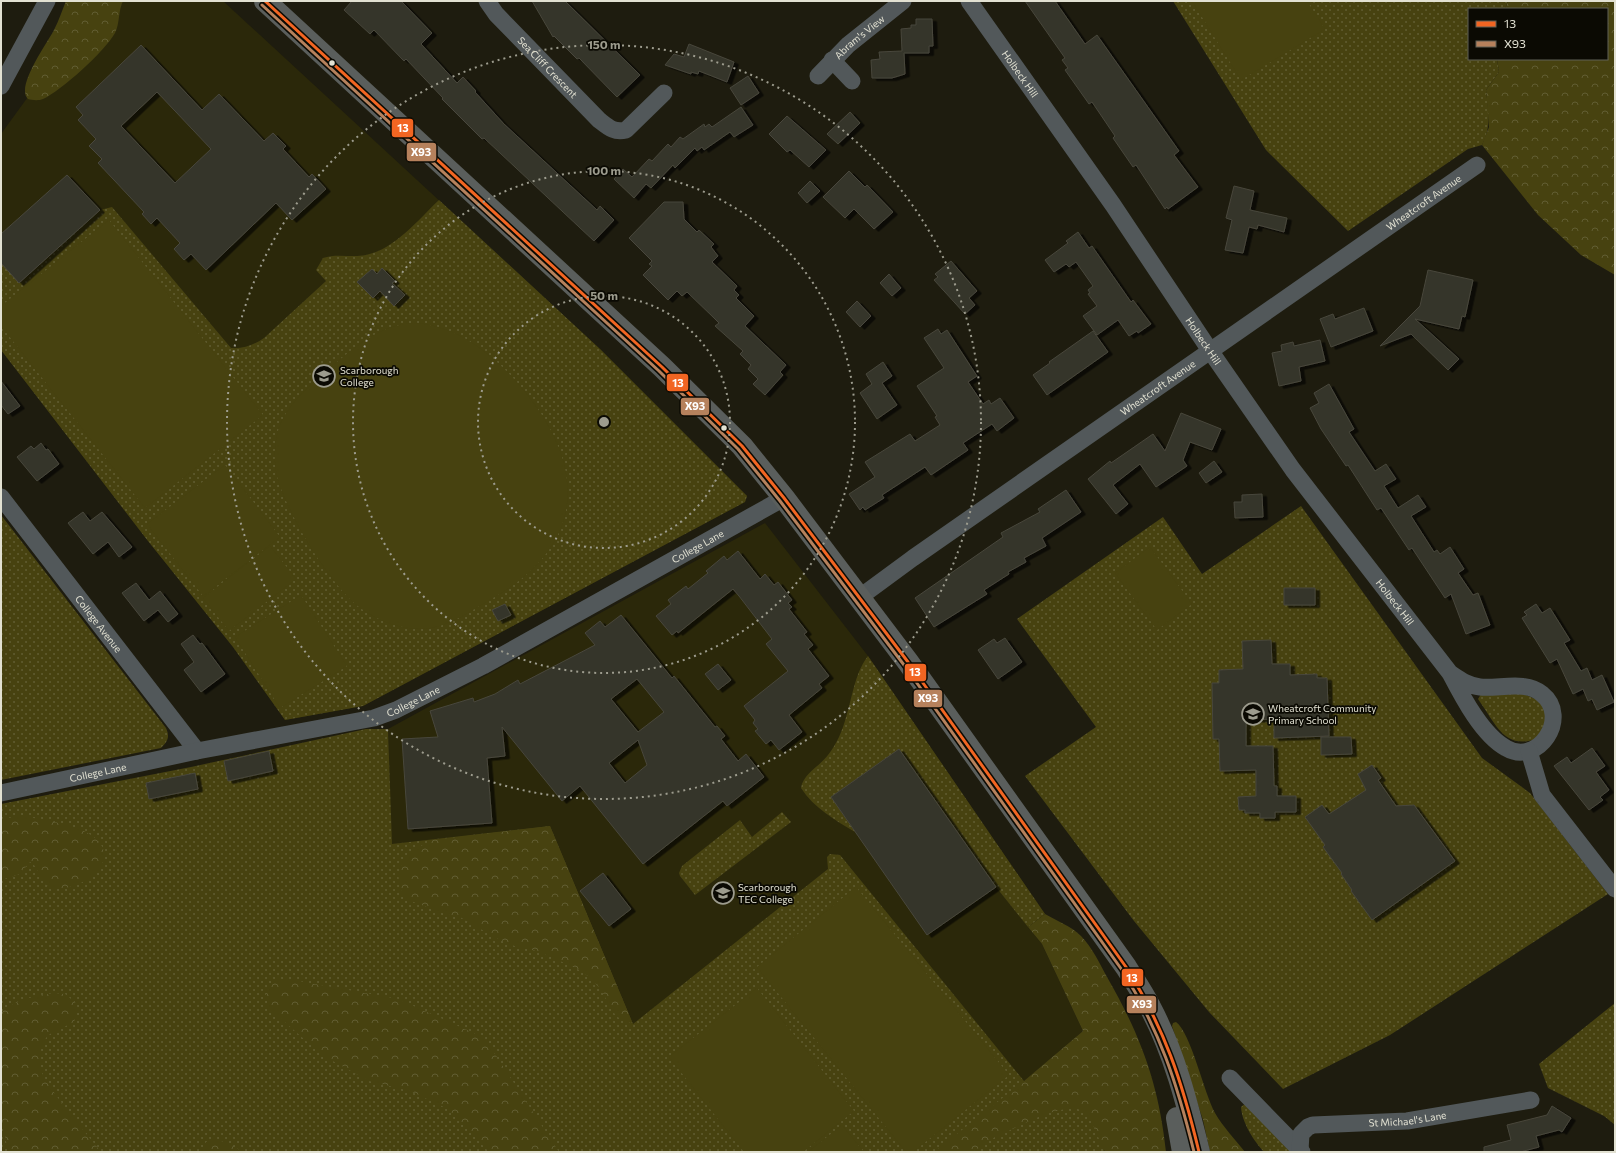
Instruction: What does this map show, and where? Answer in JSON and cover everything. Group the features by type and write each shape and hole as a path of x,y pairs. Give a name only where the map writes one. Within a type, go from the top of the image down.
{"highway":[{"path":"265,1 662,367 742,446 784,498 908,662 1002,795 1094,920 1126,967 1150,1007 1166,1044 1188,1105 1199,1152"},
{"path":"1002,795 1030,851 1115,972 1148,1025 1179,1124 1183,1152"}],"street":[{"path":"1,86 47,1"},
{"name":"Sea Cliff Crescent","path":"487,1 502,20 612,130 620,132 626,130 664,93"},
{"name":"Abram's View","path":"818,76 832,60 876,21 903,1"},
{"name":"Holbeck Hill","path":"969,1 1113,205 1211,352 1293,470 1450,673 1466,703 1497,742 1507,749 1519,752 1529,751 1540,746 1550,733 1553,725 1552,711 1547,698 1533,688 1479,687 1466,683 1450,673"},
{"path":"832,60 852,81"},
{"name":"Wheatcroft Avenue","path":"860,597 913,558 1211,352 1477,165"},
{"name":"College Avenue","path":"1,497 197,751"},
{"name":"College Lane","path":"1,793 197,751 374,718 396,710 490,662 784,498"},
{"path":"1529,751 1542,795 1613,881"},
{"path":"1230,1078 1301,1151"},
{"name":"St Michael's Lane","path":"1301,1151 1301,1134 1313,1125 1407,1121 1531,1100"}],"shaded area":[{"name":"Scarborough College","path":"79,1 223,1 600,349 747,496 745,502 363,706 285,720 233,647 148,541 1,350 1,134 57,57"},
{"path":"765,523 868,656 1045,914 1028,927 1042,944 1083,1031 942,1152 633,1024 550,826 391,845 388,729"}],"green space":[{"path":"66,1 123,1 120,9 117,29 110,41 93,60 60,88 43,99 28,99 25,93 29,75 54,30"},
{"path":"1173,1 1508,1 1505,8 1468,8 1468,60 1497,60 1499,72 1486,90 1488,125 1482,145 1468,149 1348,231 1266,150"},
{"path":"1192,1 1307,1 1325,29 1241,80"},
{"path":"1508,1 1615,1 1615,275 1581,255 1538,215 1482,145 1489,127 1486,90 1499,72 1497,60 1608,60 1608,8 1505,8"},
{"name":"Scarborough College","path":"439,200 600,349 747,496 745,502 363,706 285,720 233,647 148,541 1,350 1,263 20,283 100,210 112,207 231,348 240,348 252,345 264,338 326,281 316,270 323,258 334,256 366,255 387,247 406,233"},
{"path":"109,220 263,415 145,508 1,326 1,306"},
{"path":"413,323 442,328 468,340 492,358 514,379 538,408 555,438 565,468 568,496 562,524 548,551 526,575 493,598 459,618 432,628 422,629 405,628 381,620 366,612 348,597 335,582 310,547 299,527 282,491 277,476 275,461 276,440 281,424 286,413 301,394 354,348 372,336 391,327"},
{"path":"225,465 280,537 203,596 147,524"},
{"path":"1301,506 1482,758 1530,793 1608,894 1390,1035 1283,1089 1209,1012 1134,921 1025,776 1096,727 1017,619 1163,517 1202,574"},
{"path":"1,515 166,728 168,739 161,748 1,780"},
{"path":"270,546 296,579 229,631 203,598"},
{"path":"1150,547 1192,604 1157,630 1115,573"},
{"path":"301,595 347,666 280,708 235,637"},
{"path":"868,656 1045,914 1028,927 996,887 899,750 831,797 855,832 819,808 801,788 805,778 825,759 839,737 858,674"},
{"path":"1481,694 1524,694 1542,702 1548,716 1539,738 1527,741 1518,741 1510,739 1503,734 1478,699"},
{"path":"366,729 388,729 392,844 550,826 633,1024 828,869 827,857 830,854 840,855 1024,1081 1108,1122 1104,1152 1,1152 1,804 191,767"},
{"path":"782,812 791,822 695,895 680,876 679,873 682,866 740,820 752,837"},
{"path":"22,816 60,823 88,833 95,838 103,848 104,858 100,867 93,875 83,882 61,888 47,885 41,879 36,867 30,862 20,874 1,880 1,819"},
{"path":"550,826 633,1024 619,1018 612,1011 597,985 588,976 576,968 537,951 517,947 496,938 460,917 445,914 411,901 402,893 398,882 400,867 407,857 419,847 432,840"},
{"path":"856,887 1009,1075 913,1152 906,1152 757,967"},
{"path":"1045,914 1073,929 1085,940 1096,956 1130,1020 1147,1062 1159,1105 1166,1152 1105,1152 1088,1115 1078,1109 1069,1108 1045,1114 995,1137 973,1152 934,1152 1024,1081 1083,1031 1042,944 1028,927"},
{"path":"280,979 398,999 476,1034 491,1048 559,1152 489,1152 448,1109 410,1091 369,1081 322,1055 269,1008 266,994 270,984"},
{"path":"757,988 854,1111 803,1152 744,1152 669,1057"},
{"path":"53,993 65,994 77,1004 77,1014 74,1022 53,1032 44,1041 41,1047 39,1062 40,1068 58,1098 101,1152 8,1152 1,1115 1,1012 20,1000"},
{"path":"1615,1003 1615,1125 1604,1116 1548,1088 1539,1064"},
{"path":"1176,1022 1182,1028 1187,1038 1215,1113 1225,1128 1245,1152 1210,1152 1203,1120 1172,1026 1173,1023"},
{"path":"1246,1103 1285,1141 1290,1152 1264,1152 1256,1143 1246,1125 1241,1107"},
{"path":"842,1125 864,1152 808,1152"},
{"path":"214,1139 228,1143 243,1152 204,1152 206,1142"}],"building":[{"path":"352,1 401,1 432,33 421,44 457,83 463,77 504,124 597,210 600,206 614,220 594,241 484,138 482,139 442,99 443,98 406,59 404,61 374,30 370,34 344,10"},
{"path":"532,1 565,1 640,75 617,97 579,58 577,59 554,36 553,37"},
{"path":"1025,1 1055,1 1085,44 1097,35 1179,151 1174,155 1198,187 1168,209 1167,207 1165,209 1136,165 1133,167 1113,138 1115,136 1092,102 1089,104 1065,70 1068,68 1062,60 1065,58"},
{"path":"916,19 932,19 933,46 929,46 929,53 904,53 905,74 892,78 872,78 871,60 880,59 879,52 902,51 901,29 911,28 911,25 916,25"},
{"path":"689,44 734,62 727,82 699,71 698,74 691,72 691,74 665,65 674,54 684,57"},
{"path":"141,45 202,110 219,94 264,141 273,133 286,146 283,149 309,177 312,174 326,189 292,220 276,203 206,270 191,254 184,260 174,249 180,243 157,218 151,224 142,214 144,212 98,163 102,159 89,146 96,139 78,120 83,115 76,107","holes":["157,92 211,149 175,183 121,126"]},
{"path":"748,76 759,93 741,105 730,88"},
{"path":"741,107 753,125 734,137 730,132 704,150 702,147 697,151 695,148 675,168 673,165 651,188 646,184 634,198 614,179 623,169 632,177 649,159 652,161 668,144 671,147 680,137 683,139 704,124 705,127 709,124 712,127"},
{"path":"850,112 860,123 838,144 827,134"},
{"path":"787,116 826,150 809,167 790,150 787,152 769,134"},
{"path":"849,171 865,187 867,185 893,212 874,229 854,209 845,218 823,197"},
{"path":"67,175 100,210 19,283 1,263 1,234"},
{"path":"810,181 820,191 807,203 798,193"},
{"path":"1234,186 1254,191 1250,210 1287,218 1284,232 1258,225 1257,229 1249,227 1243,253 1225,250 1232,220 1226,218"},
{"path":"664,202 683,202 684,219 697,232 699,230 714,244 711,247 718,256 712,262 737,286 734,290 739,295 736,298 754,316 745,326 786,365 780,372 783,375 765,395 753,384 758,379 748,369 751,365 740,354 743,351 715,326 719,323 714,318 687,292 682,296 677,291 668,300 643,275 652,266 649,264 652,261 629,238"},
{"path":"1078,232 1089,248 1092,246 1131,302 1133,300 1151,324 1138,333 1137,331 1129,336 1118,320 1097,335 1083,316 1097,306 1088,294 1090,293 1088,290 1093,286 1076,262 1069,267 1066,264 1054,272 1045,260 1068,243 1066,241"},
{"path":"951,261 977,291 969,298 975,305 965,314 934,280 938,277 935,274"},
{"path":"382,268 395,281 392,283 405,295 394,306 380,291 373,298 357,282 372,269 377,274"},
{"path":"1428,270 1473,280 1465,317 1462,316 1459,329 1415,319 1459,359 1448,370 1411,334 1380,346 1420,306"},
{"path":"889,274 901,288 892,296 880,283"},
{"path":"857,301 871,316 860,327 846,312"},
{"path":"1364,308 1373,331 1331,347 1320,319 1333,314 1335,319"},
{"path":"938,329 941,334 947,330 977,376 968,382 983,404 989,400 991,404 1000,398 1014,418 997,431 992,424 963,443 968,450 931,475 925,467 882,495 884,498 865,510 863,507 860,510 849,494 875,477 865,462 910,434 915,441 940,425 935,417 937,416 917,386 944,368 924,338"},
{"path":"1093,331 1108,352 1047,395 1033,375"},
{"path":"1320,340 1325,361 1299,367 1301,381 1279,386 1272,353 1282,351 1281,345 1293,342 1294,346"},
{"path":"883,362 892,376 882,383 897,405 877,419 860,393 872,384 866,374"},
{"path":"1,381 20,406 8,414 1,405"},
{"path":"1329,384 1354,429 1349,432 1375,471 1386,464 1396,479 1384,486 1398,508 1418,495 1426,507 1411,516 1434,552 1437,550 1440,554 1450,547 1464,569 1458,573 1473,595 1478,593 1490,625 1466,634 1451,594 1445,598 1412,548 1409,550 1381,508 1377,510 1348,465 1346,466 1321,429 1310,408 1319,403 1314,393"},
{"path":"1181,413 1221,429 1212,450 1190,442 1183,460 1187,466 1156,487 1140,464 1113,485 1128,504 1116,514 1088,479 1110,461 1111,463 1153,434 1165,451"},
{"path":"41,443 46,450 48,449 59,464 37,481 17,457 31,446 34,449"},
{"path":"1214,461 1222,472 1206,483 1199,473"},
{"path":"1066,490 1081,512 1042,538 1046,546 1024,558 1026,562 1008,572 1009,574 984,590 987,594 934,627 915,598 1003,537 1001,533 1040,512 1038,509"},
{"path":"1262,494 1263,517 1235,518 1234,502 1242,502 1242,495"},
{"path":"83,512 90,521 102,512 132,547 119,557 108,542 93,554 68,523"},
{"path":"738,551 760,579 765,574 774,585 778,582 792,600 788,603 792,607 789,609 807,632 804,634 813,645 808,649 829,676 819,684 822,688 789,715 802,732 779,750 771,740 766,744 755,731 758,729 753,723 755,720 744,706 788,671 766,644 772,639 733,589 678,633 677,631 672,635 656,616 671,604 668,600 686,586 688,589 708,573 706,571 724,556 727,560"},
{"path":"136,583 149,600 160,591 178,614 168,622 158,610 144,621 122,593"},
{"path":"1284,588 1315,588 1315,605 1284,605"},
{"path":"505,604 511,615 498,621 492,610"},
{"path":"1536,604 1542,613 1550,608 1570,640 1564,643 1581,671 1587,668 1592,680 1602,675 1614,702 1597,710 1592,699 1588,701 1583,689 1573,694 1557,659 1550,663 1522,618 1527,615 1524,612"},
{"path":"621,615 672,678 674,676 715,727 717,726 725,736 721,739 738,761 746,754 764,777 727,806 723,801 643,864 580,786 562,801 502,727 505,756 487,758 492,823 408,829 402,739 438,737 430,711 473,698 474,702 495,694 518,680 520,684 595,645 585,633 600,621 605,627","holes":["637,679 664,712 638,732 611,699","638,740 647,765 625,783 609,763"]},
{"path":"193,635 200,644 202,643 225,674 201,692 184,670 194,662 181,644"},
{"path":"1005,638 1022,662 998,679 978,650 994,639 997,643"},
{"path":"1271,640 1272,664 1290,664 1290,675 1317,674 1317,678 1327,678 1329,736 1274,738 1274,719 1246,720 1246,746 1273,746 1274,786 1277,786 1277,796 1296,796 1296,812 1275,812 1275,818 1260,818 1260,813 1245,813 1245,810 1239,810 1238,797 1256,796 1256,770 1220,771 1219,739 1213,739 1212,683 1219,683 1219,670 1243,669 1242,641"},
{"path":"718,664 731,680 718,690 705,674"},
{"path":"1321,737 1351,737 1352,754 1321,755"},
{"path":"1592,748 1605,766 1596,772 1609,790 1600,797 1603,800 1589,810 1554,766 1567,757 1571,763"},
{"path":"899,749 996,887 927,935 831,797"},
{"path":"269,751 273,771 228,781 224,761"},
{"path":"1372,765 1381,778 1378,780 1396,806 1414,805 1455,861 1372,920 1351,891 1352,890 1341,874 1342,873 1323,847 1325,845 1305,817 1322,805 1329,814 1366,790 1358,774"},
{"path":"195,773 198,789 149,799 146,783"},
{"path":"603,873 631,909 609,926 580,891"},
{"path":"1552,1106 1571,1118 1562,1132 1559,1130 1536,1136 1539,1147 1520,1152 1484,1152 1484,1147 1511,1140 1507,1125 1547,1115"}],"transit line":[{"name":"13","path":"265,1 662,367 742,446 784,498 908,662 1126,967 1140,990 1162,1034 1171,1056 1186,1102 1199,1152"},
{"name":"X93","path":"262,5 659,371 738,449 780,501 904,665 1122,970 1147,1014 1166,1058 1181,1103 1194,1152"}],"place":[{"name":"Scarborough College","path":"324,376"},
{"name":"Wheatcroft Community Primary School","path":"1253,714"},
{"name":"Scarborough TEC College","path":"723,893"}]}
